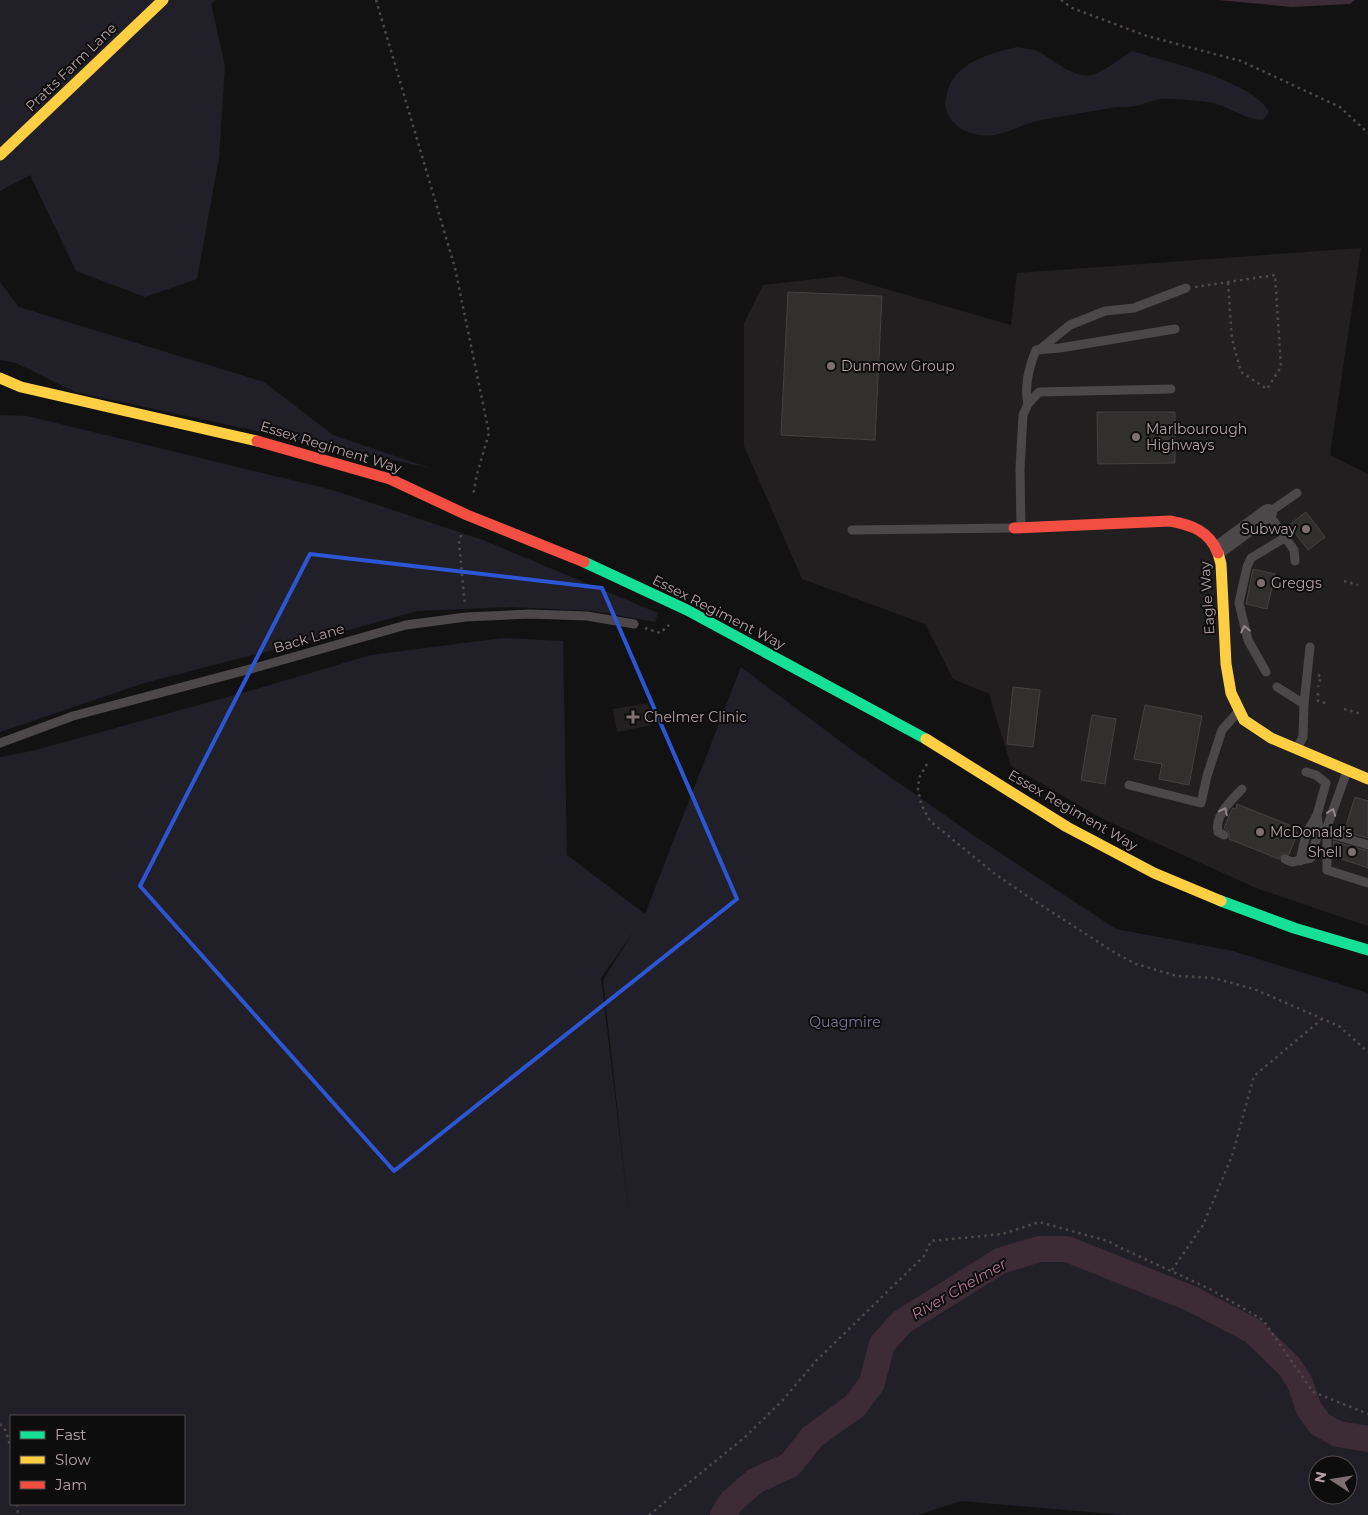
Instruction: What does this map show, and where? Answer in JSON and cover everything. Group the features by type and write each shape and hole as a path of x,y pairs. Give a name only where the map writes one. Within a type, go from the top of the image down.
{"main road":[{"name":"Pratts Farm Lane","path":"0,155 163,0"},
{"name":"Essex Regiment Way","path":"0,378 21,387 250,439 390,479 467,515 579,560 687,610 937,745 1068,827 1154,873 1231,905 1294,928 1368,950"},
{"name":"Essex Regiment Way","path":"0,392 21,387"},
{"name":"Eagle Way","path":"1017,528 1170,522 1188,524 1205,533 1219,549 1226,664 1231,693 1244,720 1271,738 1368,780"}],"street":[{"path":"1219,549 1268,513"}],"lane":[{"path":"1028,404 1026,396 1029,368 1036,350 1039,350 1070,326 1104,311 1134,308 1186,288"},
{"path":"1039,350 1174,329"},
{"path":"852,530 1017,528 1020,437 1023,415 1028,404 1040,392 1171,389"},
{"path":"1295,561 1294,550 1268,513 1297,494"},
{"path":"1266,672 1248,640 1239,603 1247,567 1251,558 1286,537"},
{"name":"Back Lane","path":"0,743 73,716 258,667 406,625 466,618 528,614 587,616 634,624"},
{"path":"1297,749 1303,737 1304,704 1310,647"},
{"path":"1277,687 1304,704"},
{"path":"1129,785 1201,803 1207,776 1222,730 1239,710"},
{"path":"1347,770 1327,827 1327,870 1368,883"},
{"path":"1285,859 1292,862 1311,858 1319,830 1317,815 1326,783 1316,775 1306,772"},
{"path":"1224,835 1218,832 1217,827 1226,806 1242,789"},
{"path":"1326,832 1368,845"}],"path":[{"path":"376,0 456,268 489,433 477,474 473,498 459,543 466,618"},
{"path":"1061,0 1072,8 1147,36 1241,61 1340,107 1368,133"},
{"path":"1186,288 1275,275 1281,367 1267,389 1241,372 1232,339 1228,282"},
{"path":"1344,581 1358,585"},
{"path":"634,624 660,633 687,610"},
{"path":"1314,686 1319,667"},
{"path":"1317,675 1321,676 1318,701 1329,704"},
{"path":"1314,695 1314,704"},
{"path":"1344,709 1362,714"},
{"path":"937,745 919,778 918,789 921,804 930,821 995,874 1050,911 1136,964 1177,976 1214,978 1254,989 1339,1026 1368,1052"},
{"path":"1172,1270 1203,1226 1232,1156 1254,1076 1322,1019"},
{"path":"649,1515 744,1438 776,1407 816,1361 924,1256 931,1241 1002,1234 1039,1222 1108,1241 1210,1288 1263,1320 1313,1392 1368,1414"},
{"path":"0,1424 6,1431 10,1445"}],"highlighted area":[{"path":"310,554 602,588 737,899 394,1171 140,886"}],"shaded area":[{"path":"1218,0 1355,0 1350,4 1292,7"},
{"path":"1361,248 1330,455 1368,474 1368,926 1256,888 1103,819 1011,766 989,694 953,679 925,624 802,579 744,446 744,323 763,285 841,276 1011,325 1017,273"},
{"name":"Chelmer Clinic","path":"648,703 652,725 617,732 613,709"}],"green space":[{"path":"0,0 215,0 211,4 225,66 219,158 197,279 145,297 76,271 30,175 0,191"},
{"path":"1018,47 1039,52 1072,72 1085,75 1102,71 1132,51 1227,82 1246,91 1260,101 1269,112 1263,120 1244,116 1213,103 1160,99 1135,106 1116,107 1041,120 995,135 975,135 965,131 951,119 947,112 945,102 950,84 956,75 974,61 996,52"},
{"path":"0,282 19,307 264,382 333,435 430,468 75,392 16,363 0,360"},
{"path":"0,415 27,416 333,490 483,540 658,613 655,622 594,611 511,607 417,611 144,683 0,732"},
{"name":"Quagmire","path":"503,638 563,641 567,855 645,914 741,667 856,753 976,837 1116,929 1233,951 1368,993 1368,1440 1355,1437 1368,1441 1368,1515 1124,1515 961,1501 918,1515 0,1515 0,757 32,751 253,690 371,655","holes":["634,931 603,980 629,1214 601,978"]}],"building":[{"name":"Dunmow Group","path":"788,292 882,296 875,440 781,435"},
{"name":"Marlbourough Highways","path":"1097,412 1175,412 1175,463 1098,464"},
{"name":"Subway","path":"1306,512 1325,537 1308,550 1289,525"},
{"name":"Greggs","path":"1253,569 1275,574 1267,609 1246,604"},
{"path":"1013,687 1040,690 1033,747 1007,744"},
{"path":"1145,705 1202,716 1189,785 1159,779 1162,764 1134,759"},
{"path":"1092,715 1116,719 1105,784 1081,780"},
{"path":"1355,797 1368,801 1368,838 1344,832"},
{"name":"McDonald's","path":"1237,804 1297,828 1295,832 1298,833 1289,854 1282,854 1279,859 1229,839 1229,832 1224,828 1231,811 1233,808 1236,809"},
{"name":"Shell","path":"1333,841 1368,851 1368,868 1336,857"}],"waterway":[{"name":"River Chelmer","path":"723,1515 732,1501 755,1481 790,1465 812,1437 855,1406 872,1383 882,1344 902,1322 1000,1261 1039,1249 1067,1249 1192,1299 1253,1331 1289,1366 1300,1383 1309,1409 1320,1424 1338,1434 1368,1439"}],"traffic: fast":[{"path":"584,562 687,610 926,739"},
{"path":"1221,901 1294,928 1368,950"}],"traffic: slow":[{"path":"0,155 163,0"},
{"path":"0,378 21,387 257,441"},
{"path":"1218,553 1221,564 1226,664 1231,693 1244,720 1271,738 1368,779"},
{"path":"926,739 1067,827 1154,873 1221,901"}],"traffic: jam":[{"path":"257,441 390,479 467,515 584,562"},
{"path":"1014,528 1170,521 1199,530 1210,539 1218,553"}],"place":[{"name":"Dunmow Group","path":"831,366"},
{"name":"Marlbourough Highways","path":"1136,437"},
{"name":"Subway","path":"1306,529"},
{"name":"Greggs","path":"1261,583"},
{"name":"Chelmer Clinic","path":"633,717"},
{"name":"McDonald's","path":"1260,832"},
{"name":"Shell","path":"1352,852"}]}
